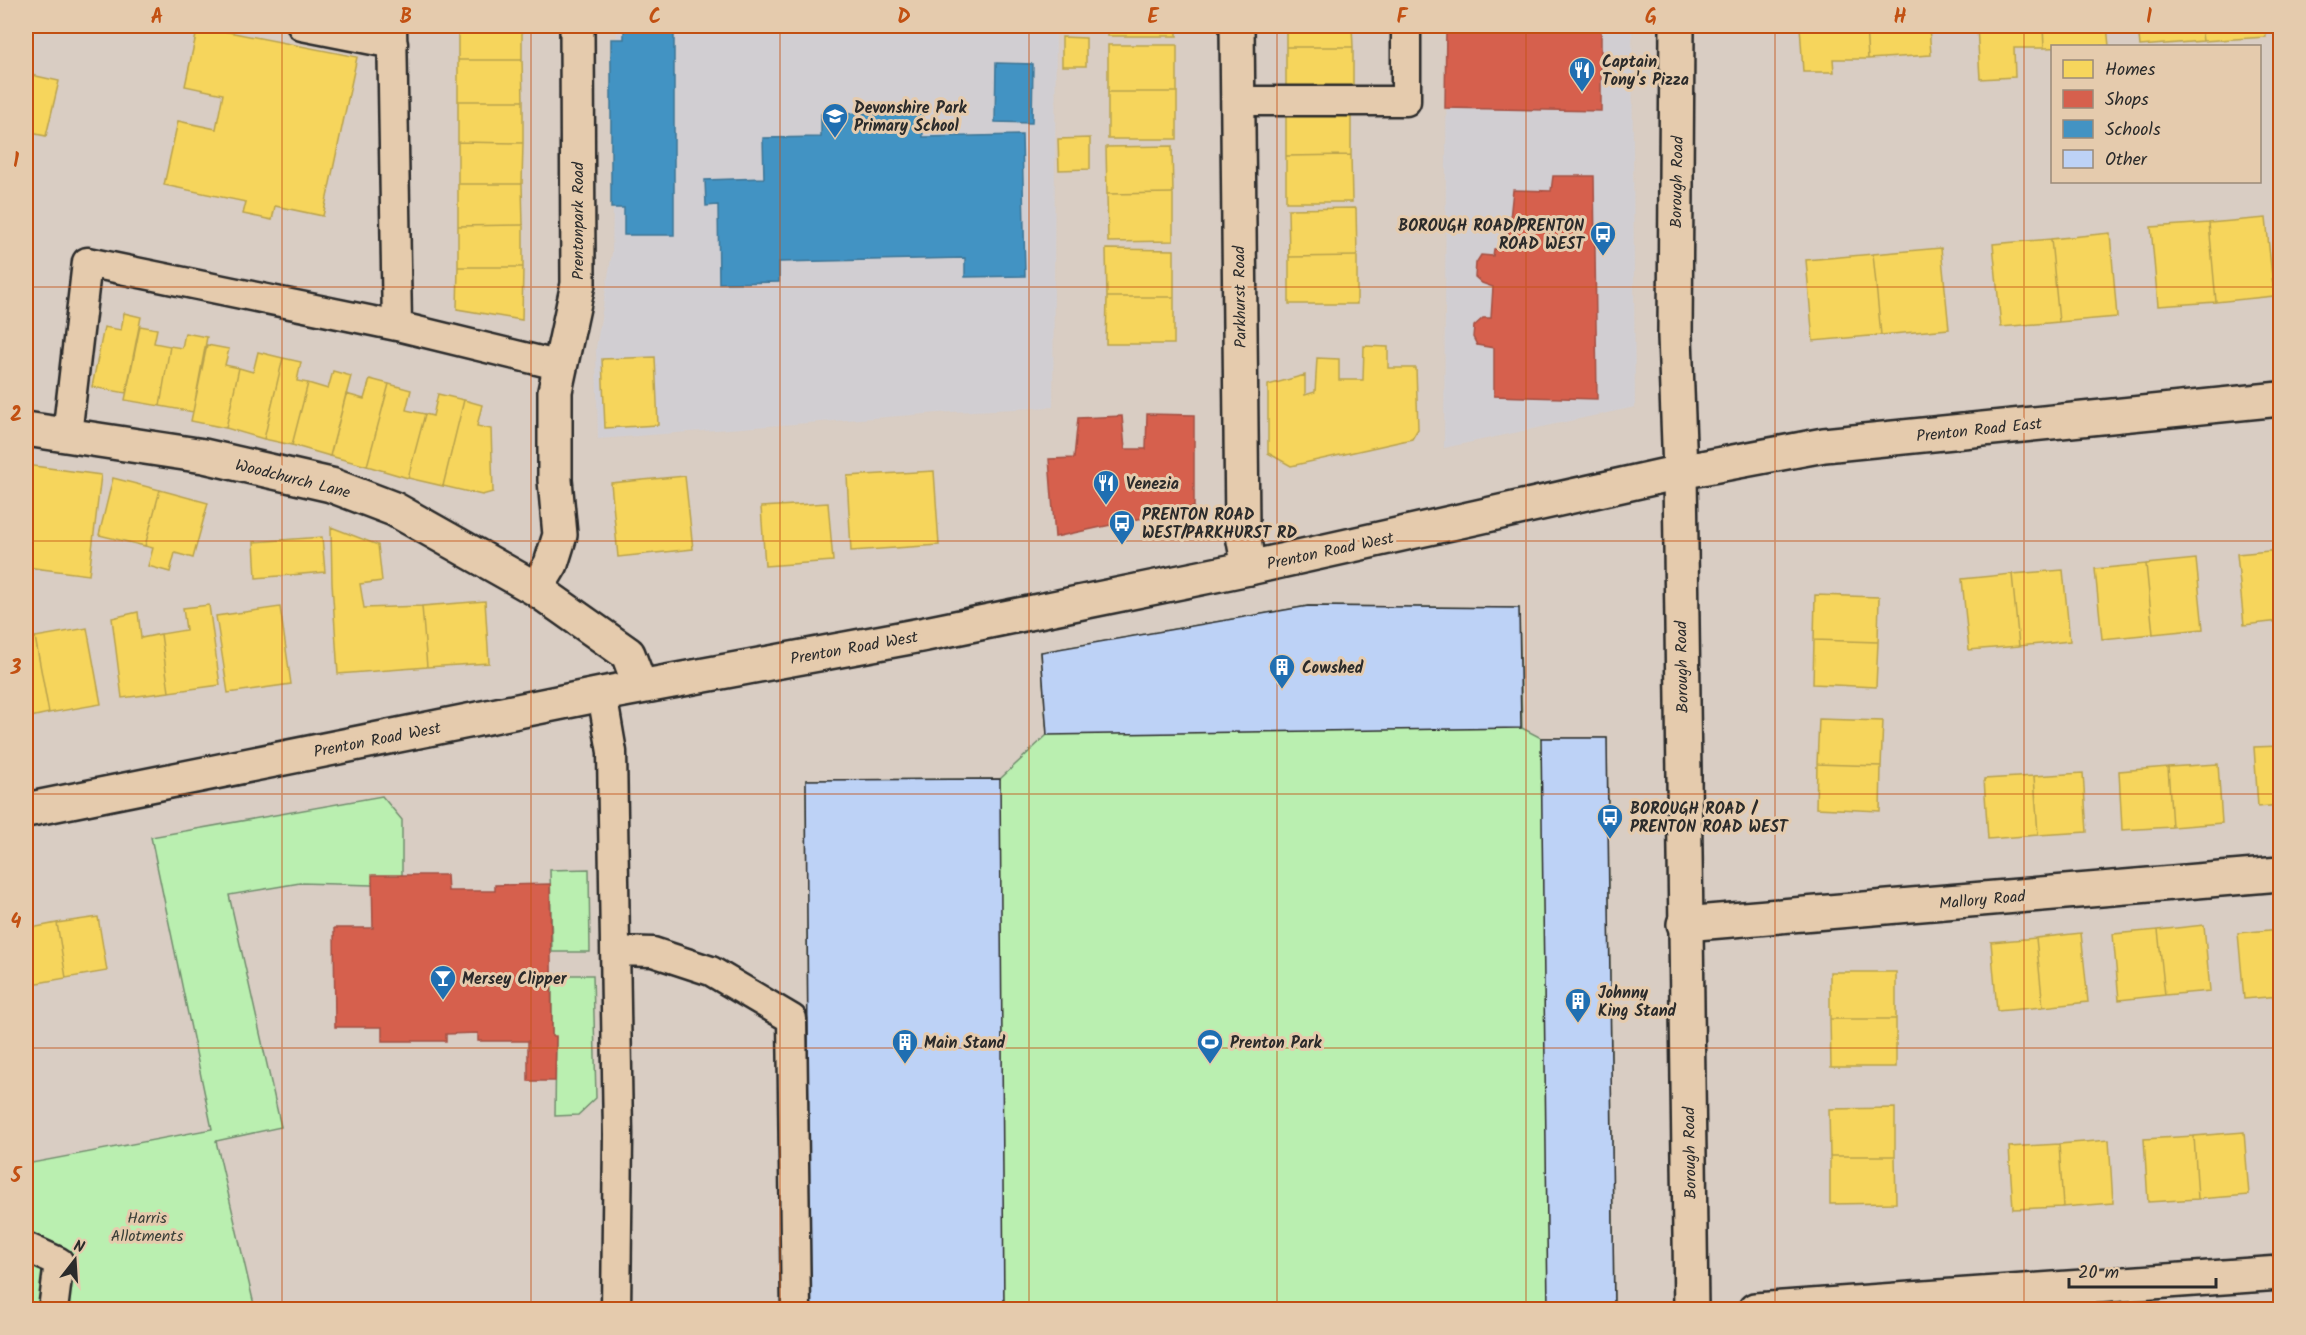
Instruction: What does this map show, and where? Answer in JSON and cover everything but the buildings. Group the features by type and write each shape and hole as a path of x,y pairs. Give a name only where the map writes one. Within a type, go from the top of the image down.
{"street":[{"name":"Prentonpark Road","path":"536,589 551,564 560,535 555,480 555,391 578,284 577,26"},
{"name":"Parkhurst Road","path":"1237,26 1242,530 1249,568"},
{"name":"Borough Road","path":"1677,26 1675,336 1680,472 1684,924 1692,1310"},
{"name":"Prenton Road East","path":"1680,472 1824,445 2280,399"},
{"name":"Woodchurch Lane","path":"26,429 204,456 331,485 394,509 536,589 628,654 640,686"},
{"name":"Prenton Road West","path":"26,810 602,693 921,635 1249,568 1680,472"},
{"name":"Mallory Road","path":"1684,924 2280,874"},
{"path":"1755,1310 2140,1297 2280,1273"}],"lane":[{"path":"302,26 393,35 396,326"},
{"path":"1237,101 1406,101 1406,26"},
{"path":"67,435 87,262 396,326 561,366"},
{"path":"602,693 612,752 616,951 616,1310"},
{"path":"616,951 653,952 711,971 792,1019 796,1310"},
{"path":"26,1247 59,1262 53,1310"}],"shaded area":[{"name":"Devonshire Park Primary School","path":"617,26 1056,26 1053,407 952,412 598,439 596,348 612,253"},
{"path":"1447,26 1632,26 1635,407 1444,448"}],"green space":[{"name":"Prenton Park","path":"1308,606 1519,608 1522,728 1541,738 1607,738 1614,1309 810,1309 806,780 1000,779 1047,735 1041,652"},
{"name":"Harris Allotments","path":"382,796 402,820 402,875 372,885 300,883 229,895 281,1127 216,1141 255,1309 26,1310 26,1164 212,1129 151,837"},
{"path":"589,869 590,952 552,952 550,870"},
{"path":"552,975 593,975 596,1098 578,1115 555,1116 556,1037 552,1036"}],"place":[{"name":"Captain Tony's Pizza","path":"1582,93"},
{"name":"Devonshire Park Primary School","path":"835,139"},
{"name":"BOROUGH ROAD/PRENTON ROAD WEST","path":"1603,257"},
{"name":"Venezia","path":"1106,506"},
{"name":"PRENTON ROAD WEST/PARKHURST RD","path":"1122,546"},
{"name":"Cowshed","path":"1282,690"},
{"name":"BOROUGH ROAD / PRENTON ROAD WEST","path":"1610,840"},
{"name":"Mersey Clipper","path":"443,1001"},
{"name":"Johnny King Stand","path":"1578,1024"},
{"name":"Main Stand","path":"905,1065"},
{"name":"Prenton Park","path":"1210,1065"}]}
